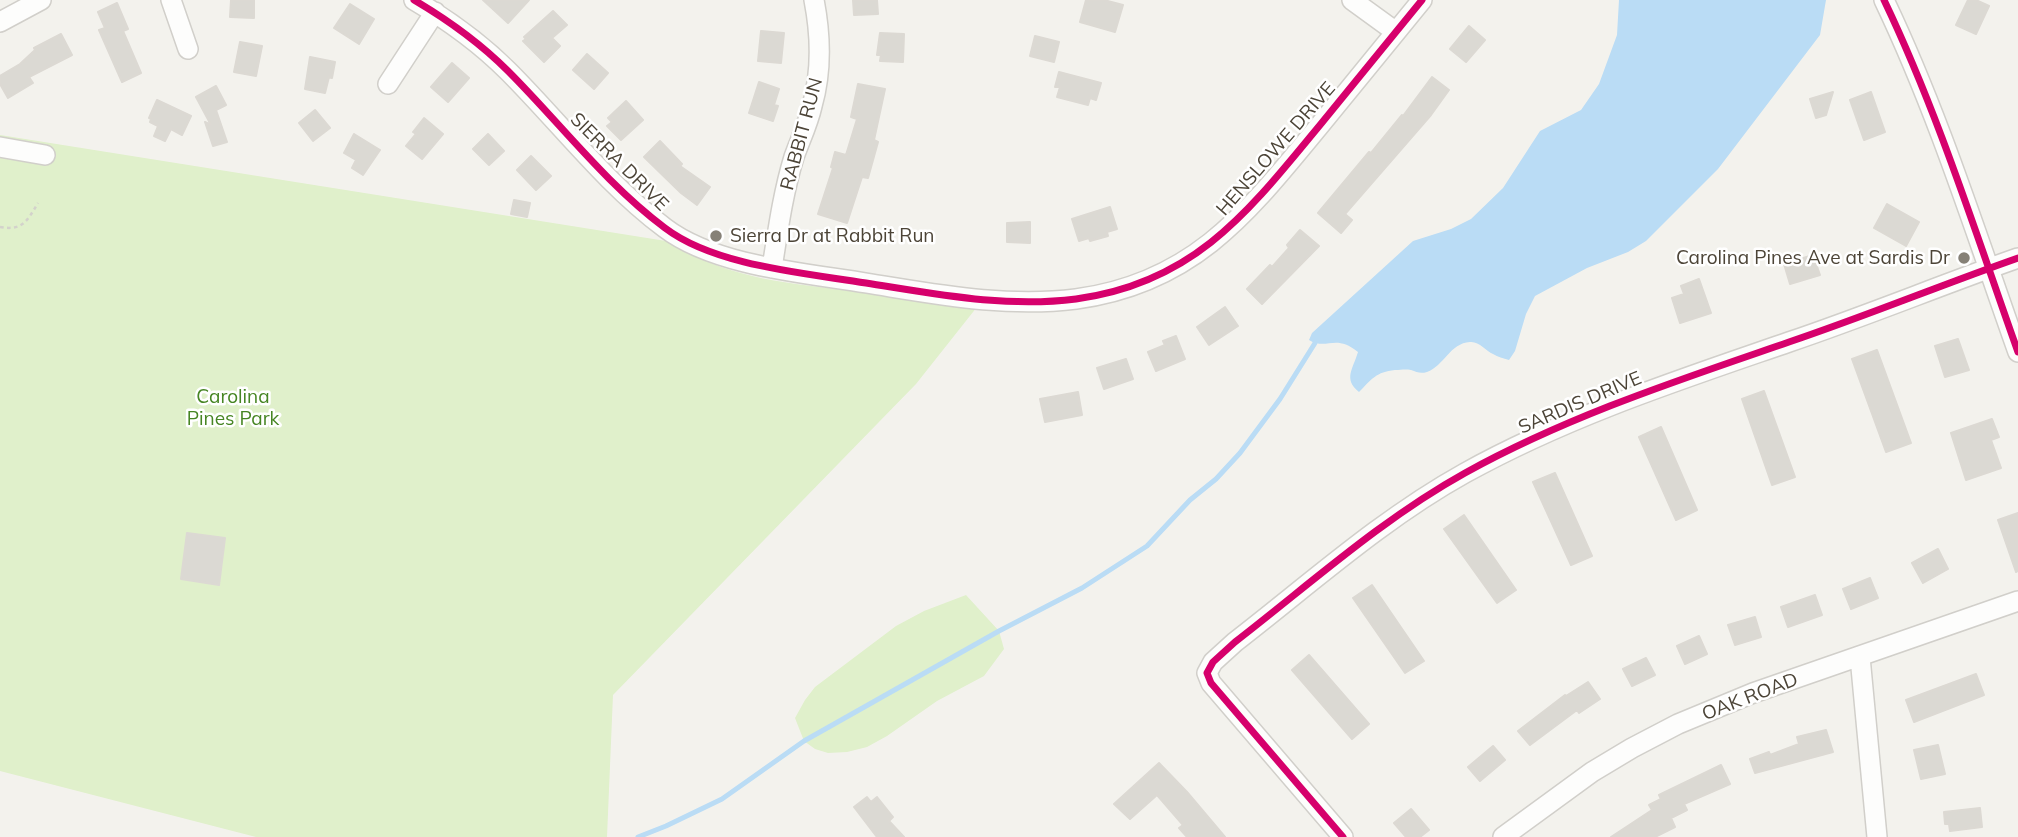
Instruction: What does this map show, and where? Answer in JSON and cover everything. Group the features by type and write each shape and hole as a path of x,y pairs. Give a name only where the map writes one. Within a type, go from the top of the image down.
{"street":[{"path":"0,22 41,0"},
{"path":"171,0 188,49"},
{"name":"SIERRA DRIVE","path":"414,0 480,45 507,69 607,176 668,231 692,244 730,258 772,268 961,298 1003,301"},
{"name":"RABBIT RUN","path":"772,268 794,157 817,85 820,39 814,0"},
{"path":"1352,0 1396,32"},
{"name":"HENSLOWE DRIVE","path":"1003,301 1075,299 1100,294 1174,269 1201,251 1223,234 1267,190 1422,0"},
{"path":"1884,0 1931,107 2018,352"},
{"path":"388,84 435,12"},
{"path":"0,148 45,155"},
{"name":"SARDIS DRIVE","path":"1343,837 1211,683 1208,673 1213,662 1235,642 1420,500 1535,436 1647,391 1793,341 2018,258"},
{"name":"OAK ROAD","path":"1503,837 1592,772 1678,724 1753,693 2018,601"},
{"path":"1860,657 1877,837"}],"path":[{"path":"0,227 10,229 24,225 38,204"}],"green space":[{"name":"Carolina Pines Park","path":"0,135 666,241 710,263 752,276 977,307 916,384 613,695 607,837 256,837 0,771"},
{"path":"966,595 999,631 1004,649 984,676 937,701 867,747 828,753 815,749 804,741 795,718 815,687 896,626 924,611"}],"water":[{"path":"1619,0 1826,0 1820,35 1718,169 1646,241 1535,296 1526,314 1515,351 1509,360 1476,343 1463,343 1427,372 1383,372 1359,392 1350,378 1358,352 1343,344 1315,343 1309,340 1312,333 1413,241 1451,229 1471,219 1503,188 1540,131 1581,110 1599,84 1617,35"}],"building":[{"path":"231,0 254,0 254,18 230,17"},
{"path":"483,0 529,0 508,23"},
{"path":"853,0 877,0 878,14 854,15"},
{"path":"1086,0 1104,0 1123,5 1115,32 1080,22"},
{"path":"1968,0 1976,0 1989,6 1976,34 1956,25"},
{"path":"117,3 128,29 123,31 141,73 122,82 99,30 105,28 98,12"},
{"path":"350,4 374,19 359,44 334,28"},
{"path":"553,11 567,25 552,38 560,46 544,62 523,41 526,39 524,37"},
{"path":"1469,26 1485,40 1466,62 1450,49"},
{"path":"761,31 784,33 781,63 758,61"},
{"path":"880,33 904,34 903,62 880,61 881,55 877,55"},
{"path":"61,34 72,55 29,77 33,83 8,98 0,84 0,76 20,64 34,48"},
{"path":"1035,36 1059,42 1054,62 1030,56"},
{"path":"240,42 262,46 256,76 234,72"},
{"path":"587,54 608,73 594,89 573,70"},
{"path":"310,57 335,62 325,93 305,89"},
{"path":"452,63 469,78 448,102 431,87"},
{"path":"1059,72 1101,83 1096,100 1090,98 1088,105 1057,97 1060,87 1055,87"},
{"path":"1432,77 1449,90 1431,115 1345,214 1352,220 1341,233 1318,213 1403,116"},
{"path":"759,82 779,89 774,105 778,106 773,121 749,113"},
{"path":"858,84 885,89 874,140 878,142 868,178 862,177 847,223 818,214 833,168 831,167 835,152 846,155 857,119 851,117"},
{"path":"216,86 226,105 216,110 227,142 213,146 205,122 211,125 196,97"},
{"path":"1833,92 1826,115 1816,118 1810,99"},
{"path":"1871,92 1885,132 1864,140 1850,100"},
{"path":"157,100 191,116 182,135 171,129 165,141 154,136 158,126 150,122 149,118"},
{"path":"626,101 643,120 621,140 607,126 612,122 608,118"},
{"path":"315,110 330,128 313,141 299,123"},
{"path":"424,118 443,134 422,159 406,146"},
{"path":"354,134 380,150 363,175 352,168 356,160 344,153"},
{"path":"488,134 504,151 489,165 473,149"},
{"path":"660,141 682,164 680,166 710,187 697,205 644,157"},
{"path":"531,156 551,176 536,190 517,170"},
{"path":"514,200 530,203 527,217 511,214"},
{"path":"1887,204 1919,222 1906,246 1874,228"},
{"path":"1110,207 1117,229 1107,232 1108,236 1079,241 1072,219"},
{"path":"1030,222 1030,243 1007,242 1007,223"},
{"path":"1300,230 1319,246 1262,304 1247,289 1270,265 1272,267"},
{"path":"1813,255 1820,275 1790,284 1784,264"},
{"path":"1699,279 1711,313 1680,323 1672,298 1684,294 1681,286"},
{"path":"1225,307 1238,326 1209,345 1197,327"},
{"path":"1176,336 1185,359 1156,371 1148,352 1165,345 1163,341"},
{"path":"1958,339 1969,370 1945,377 1935,346"},
{"path":"1877,350 1911,443 1886,452 1852,359"},
{"path":"1126,359 1133,379 1104,389 1097,368"},
{"path":"1764,391 1795,477 1772,485 1742,399"},
{"path":"1078,392 1082,415 1045,422 1040,399"},
{"path":"1992,419 1999,437 1991,440 2001,468 1966,480 1951,433"},
{"path":"1661,427 1697,510 1676,520 1639,437"},
{"path":"1555,473 1592,556 1571,565 1533,482"},
{"path":"2018,513 2018,571 2016,572 1998,520"},
{"path":"1464,515 1516,590 1497,603 1444,529"},
{"path":"187,533 225,538 219,585 181,579"},
{"path":"1938,549 1948,569 1923,583 1912,563"},
{"path":"1870,578 1878,598 1851,609 1843,589"},
{"path":"1372,585 1424,661 1405,673 1353,598"},
{"path":"1815,595 1822,615 1788,627 1781,607"},
{"path":"1755,617 1761,637 1735,645 1728,625"},
{"path":"1699,636 1707,654 1685,664 1677,646"},
{"path":"1309,655 1369,724 1352,739 1292,670"},
{"path":"1646,658 1655,675 1632,686 1623,669"},
{"path":"1976,674 1984,695 1914,722 1906,700"},
{"path":"1588,682 1600,699 1579,713 1577,710 1530,745 1518,731 1565,695"},
{"path":"1826,730 1833,752 1755,773 1750,759 1799,744 1797,737"},
{"path":"1938,745 1945,774 1921,779 1914,750"},
{"path":"1493,746 1505,760 1480,781 1468,767"},
{"path":"1159,763 1225,837 1187,837 1179,828 1183,825 1157,795 1130,819 1114,804"},
{"path":"1721,765 1730,784 1684,804 1687,810 1671,818 1675,827 1655,837 1611,837 1652,810 1649,805 1661,799 1659,795"},
{"path":"867,797 871,802 877,797 893,817 889,821 904,837 877,837 854,807"},
{"path":"1980,808 1982,827 1950,831 1949,824 1945,824 1944,812"},
{"path":"1411,809 1429,830 1420,837 1406,837 1394,823"}],"waterway":[{"path":"638,837 722,799 804,741 999,631 1082,588 1147,546 1190,500 1216,479 1240,453 1280,399 1315,343"}],"cycle path":[{"path":"414,0 486,51 623,192 643,211 685,241 761,266 944,295 1023,302 1076,299 1118,290 1154,277 1187,260 1243,214 1269,186 1422,0"},
{"path":"1884,0 1939,130 2018,352"},
{"path":"1343,837 1211,683 1207,673 1213,662 1235,642 1347,553 1405,511 1434,491 1504,453 1624,400 2018,258"}],"place":[{"name":"Sierra Dr at Rabbit Run","path":"716,236"},
{"name":"Carolina Pines Ave at Sardis Dr","path":"1964,258"}]}
